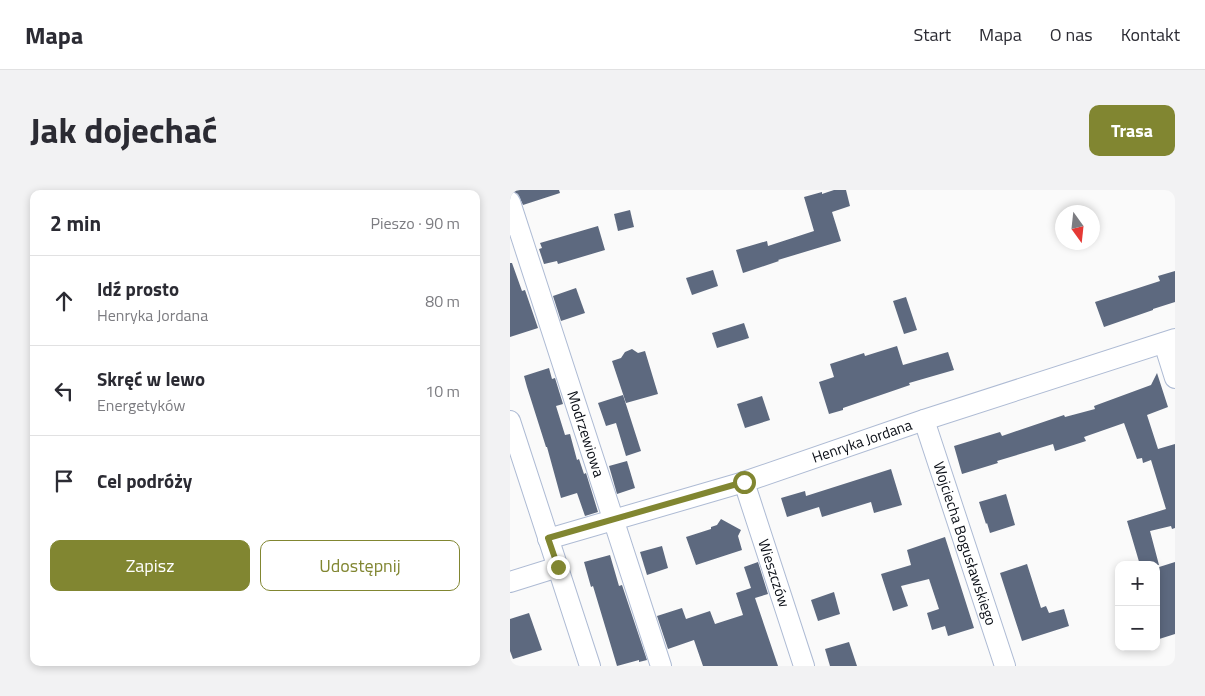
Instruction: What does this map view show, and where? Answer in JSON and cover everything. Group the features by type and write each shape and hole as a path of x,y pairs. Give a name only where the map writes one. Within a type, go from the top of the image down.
{"street":[{"name":"Modrzewiowa","path":"510,202 661,666"},
{"name":"Henryka Jordana","path":"548,538 744,482 924,420 1169,341"},
{"path":"1169,341 1175,378"},
{"name":"Wojciecha Bogusławskiego","path":"924,420 1005,666"},
{"path":"510,421 590,666"},
{"name":"Wieszczów","path":"744,482 804,666"},
{"path":"510,582 558,567"}],"building":[{"path":"510,190 559,190 560,193 523,205 518,194"},
{"path":"834,190 846,190 850,206 832,212 841,241 743,273 736,250 767,241 768,246 814,231 804,197"},
{"path":"630,210 634,227 618,231 614,214"},
{"path":"598,226 605,250 558,264 557,261 544,264 539,249 542,248 540,243"},
{"path":"510,263 512,263 522,291 525,290 538,328 510,337"},
{"path":"713,270 718,286 692,295 686,278"},
{"path":"1175,271 1175,302 1104,327 1095,302 1160,281 1158,276"},
{"path":"576,288 585,313 561,321 553,296"},
{"path":"906,297 917,330 904,334 893,301"},
{"path":"744,323 749,338 717,348 712,333"},
{"path":"897,346 903,365 948,352 954,370 909,383 910,385 829,414 819,382 834,377 830,364 864,353 865,356"},
{"path":"632,349 638,353 645,351 658,394 626,403 612,361 621,358 625,352"},
{"path":"549,368 552,379 555,378 563,404 556,406 565,435 570,434 577,460 579,459 584,474 586,473 598,512 585,516 577,493 561,498 524,376"},
{"path":"1157,373 1168,407 1147,415 1158,449 1175,444 1175,528 1172,529 1171,526 1150,531 1158,561 1139,561 1127,521 1166,509 1151,460 1143,463 1142,458 1137,459 1124,423 1084,437 1086,441 1055,451 1053,444 962,474 954,446 1000,432 1002,436 1064,415 1065,417 1095,409 1094,406 1151,385"},
{"path":"623,395 641,451 626,456 616,423 606,426 598,403"},
{"path":"762,396 770,420 745,428 737,404"},
{"path":"627,461 635,488 617,494 609,466"},
{"path":"891,469 902,505 874,513 871,502 822,517 819,507 787,517 781,498 805,491 806,496"},
{"path":"1006,494 1015,525 990,533 979,502"},
{"path":"721,519 741,530 738,536 742,550 696,565 686,537 711,529"},
{"path":"945,537 974,628 948,636 945,626 932,630 927,613 939,609 929,579 901,586 908,606 893,611 881,574 911,565 907,550"},
{"path":"662,546 668,568 647,575 640,552"},
{"path":"610,555 619,586 622,585 647,660 639,662 639,660 617,666 584,562"},
{"path":"758,562 768,594 755,598 778,666 703,666 694,640 668,649 657,616 682,608 686,619 710,611 715,624 743,615 736,593 751,588 744,567"},
{"path":"1175,562 1175,634 1160,639 1160,606 1160,567"},
{"path":"1027,564 1041,608 1046,606 1049,613 1064,609 1069,626 1022,641 1000,573"},
{"path":"834,592 840,614 818,621 811,600"},
{"path":"529,613 542,650 513,659 510,651 510,619"},
{"path":"849,642 857,666 830,666 825,649"}],"route":[{"path":"558,567 548,538 744,482"}]}
